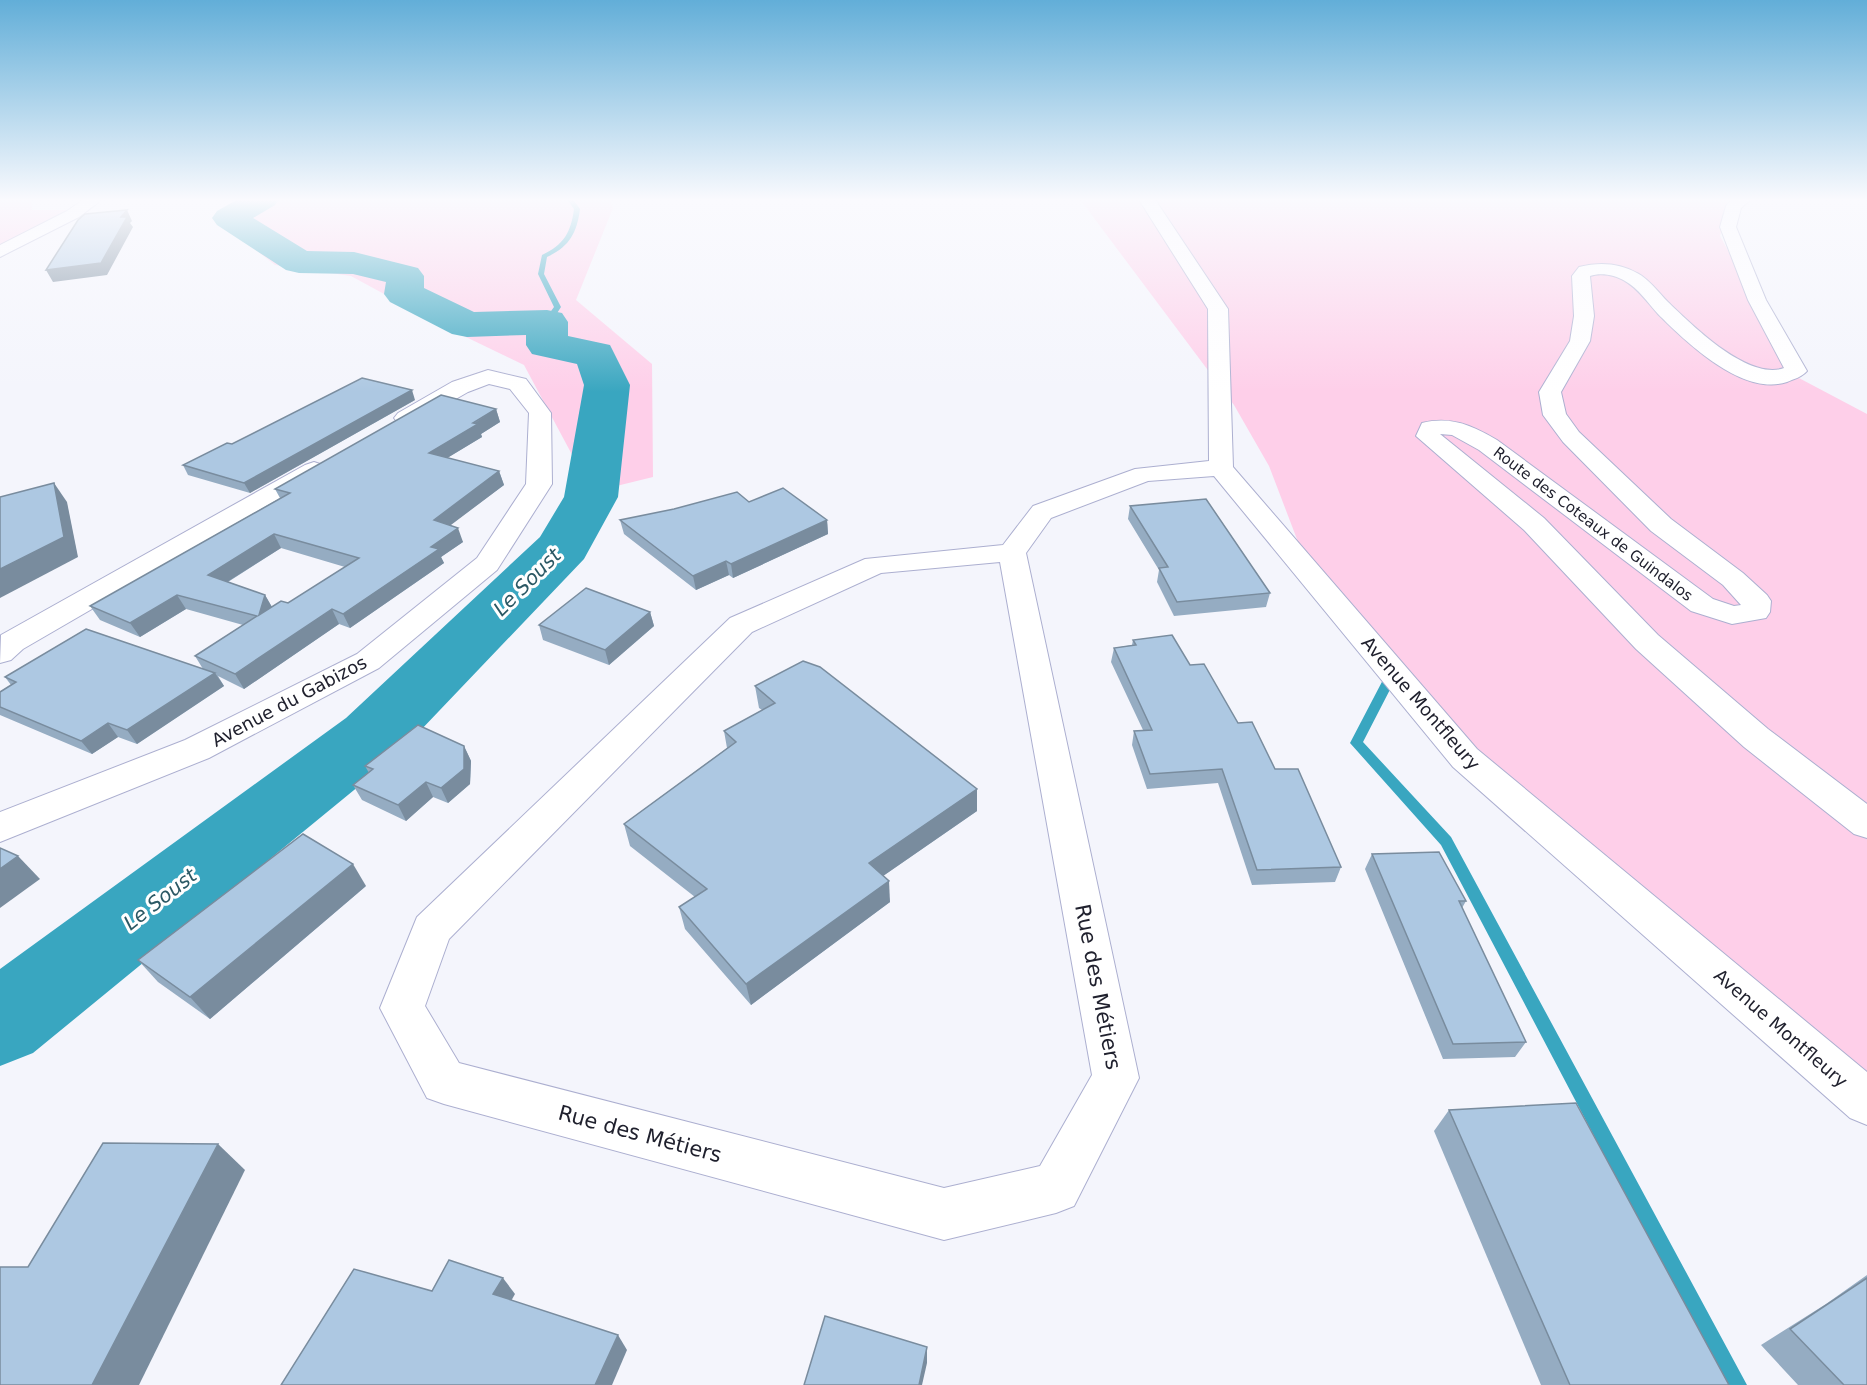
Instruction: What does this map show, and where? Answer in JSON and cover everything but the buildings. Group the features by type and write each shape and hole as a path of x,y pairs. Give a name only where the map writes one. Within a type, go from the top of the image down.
{"street":[{"path":"1012,553 1042,512 1144,474 1221,468 1218,309 1188,263"},
{"name":"Route des Coteaux de Guindalos","path":"1742,263 1757,300 1796,371 1787,378 1756,375 1716,356 1635,279 1619,271 1595,269 1585,271 1581,276 1584,316 1580,341 1550,392 1555,415 1571,437 1661,525 1733,579 1756,601 1755,612 1732,615 1702,605 1488,445 1462,429 1441,425 1430,428 1428,436 1534,524 1656,649 1756,738 1867,824"},
{"name":"Avenue du Gabizos","path":"0,827 197,749 368,661 487,564 539,484 540,413 518,384 488,377 460,387 387,428"},
{"path":"0,653 12,642 335,458"},
{"name":"Avenue Montfleury","path":"1221,468 1465,758 1867,1102"},
{"name":"Rue des Métiers","path":"1012,553 1116,1078 1056,1188 944,1214 444,1082 402,1008 432,929 741,625 874,565 1012,553"}],"shaded area":[{"path":"272,263 591,263 576,300 652,364 653,477 592,492 524,365 441,325 351,276 275,265"},
{"path":"1127,263 1735,263 1797,377 1867,414 1867,1083 1465,751 1313,581 1269,466 1234,405"}],"waterway":[{"name":"Le Soust","path":"0,1023 372,736 563,547 591,497 607,385 595,354 547,345 547,322 467,325 404,294 405,276 354,263 334,263"},
{"path":"543,263 541,274 558,307 547,322"},
{"path":"1391,676 1356,743 1446,841 1736,1385"}]}
